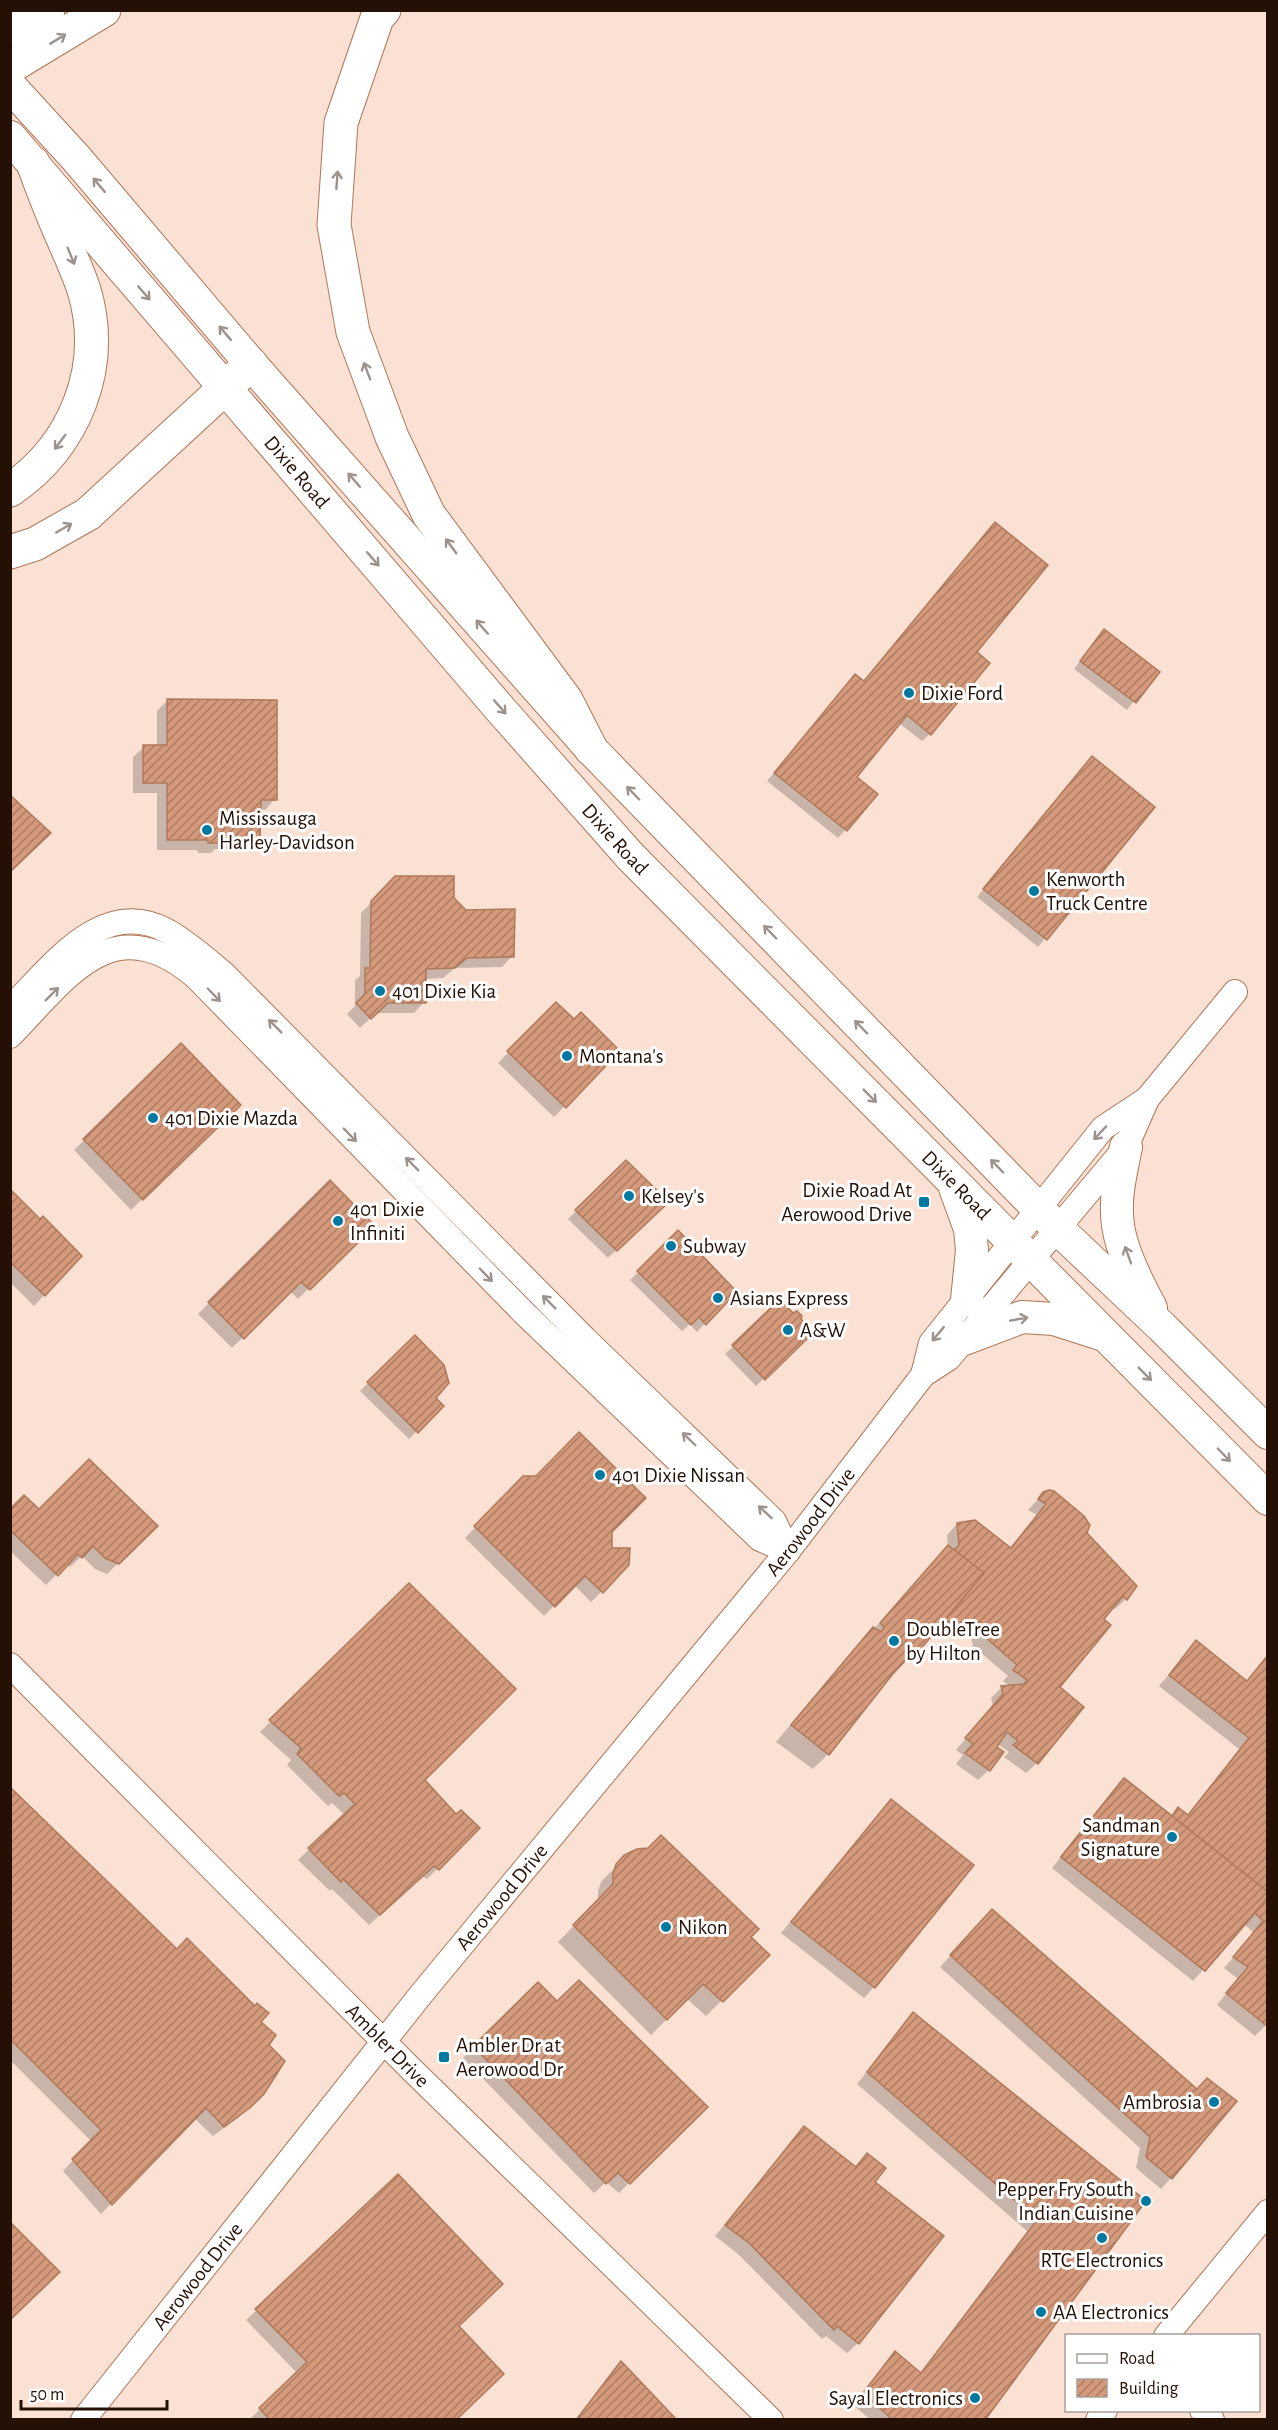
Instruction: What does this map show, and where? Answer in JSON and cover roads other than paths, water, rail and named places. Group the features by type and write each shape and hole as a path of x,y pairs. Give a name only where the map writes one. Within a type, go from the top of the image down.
{"highway":[{"path":"10,30 48,10"},
{"path":"10,67 104,10"},
{"path":"384,10 377,18 341,123 334,225 353,332 392,437 429,515 566,700 591,749"},
{"path":"10,490 26,479 42,463 69,429 79,408 90,363 92,340 84,291 33,163"},
{"path":"10,552 35,544 88,514 251,364"}],"main road":[{"name":"Dixie Road","path":"21,97 251,364 591,749 1047,1218 1162,1327 1268,1433"},
{"name":"Dixie Road","path":"10,137 501,710 630,856 1268,1499"},
{"path":"1126,1147 1117,1193 1118,1227 1138,1281 1162,1327"},
{"path":"952,1179 970,1228 973,1257 967,1300"},
{"path":"964,1339 1022,1317 1054,1318 1107,1335"}],"street":[{"path":"10,1008 80,939 99,927 122,922 146,923 177,937 223,974 585,1339 774,1521 788,1551"},
{"path":"10,1036 78,967 94,956 111,949 139,947 157,951 174,959 196,977 523,1312 698,1482 760,1539 788,1551"},
{"name":"Aerowood Drive","path":"1047,1218 1126,1147 1147,1099 1235,992"},
{"name":"Aerowood Drive","path":"83,2420 383,2040 788,1551 923,1375 949,1358 964,1339 1021,1250 1047,1218 1102,1128 1147,1099"},
{"name":"Aerowood Drive","path":"923,1375 932,1342 967,1300 1021,1250"},
{"name":"Ambler Drive","path":"10,1665 342,2001 771,2420"},
{"path":"1168,2334 1268,2212"}],"place":[{"name":"Dixie Ford","path":"909,693"},
{"name":"Mississauga Harley-Davidson","path":"207,830"},
{"name":"Kenworth Truck Centre","path":"1034,891"},
{"name":"401 Dixie Kia","path":"380,991"},
{"name":"Montana's","path":"567,1056"},
{"name":"401 Dixie Mazda","path":"153,1118"},
{"name":"Kelsey's","path":"629,1196"},
{"name":"Dixie Road At Aerowood Drive","path":"924,1202"},
{"name":"401 Dixie Infiniti","path":"338,1221"},
{"name":"Subway","path":"671,1246"},
{"name":"Asians Express","path":"718,1298"},
{"name":"A&W","path":"788,1330"},
{"name":"401 Dixie Nissan","path":"600,1475"},
{"name":"DoubleTree by Hilton","path":"894,1641"},
{"name":"Sandman Signature","path":"1172,1837"},
{"name":"Nikon","path":"666,1927"},
{"name":"Ambler Dr at Aerowood Dr","path":"444,2057"},
{"name":"Ambrosia","path":"1214,2102"},
{"name":"Pepper Fry South Indian Cuisine","path":"1146,2201"},
{"name":"RTC Electronics","path":"1102,2238"},
{"name":"AA Electronics","path":"1041,2312"},
{"name":"Sayal Electronics","path":"975,2398"}]}
